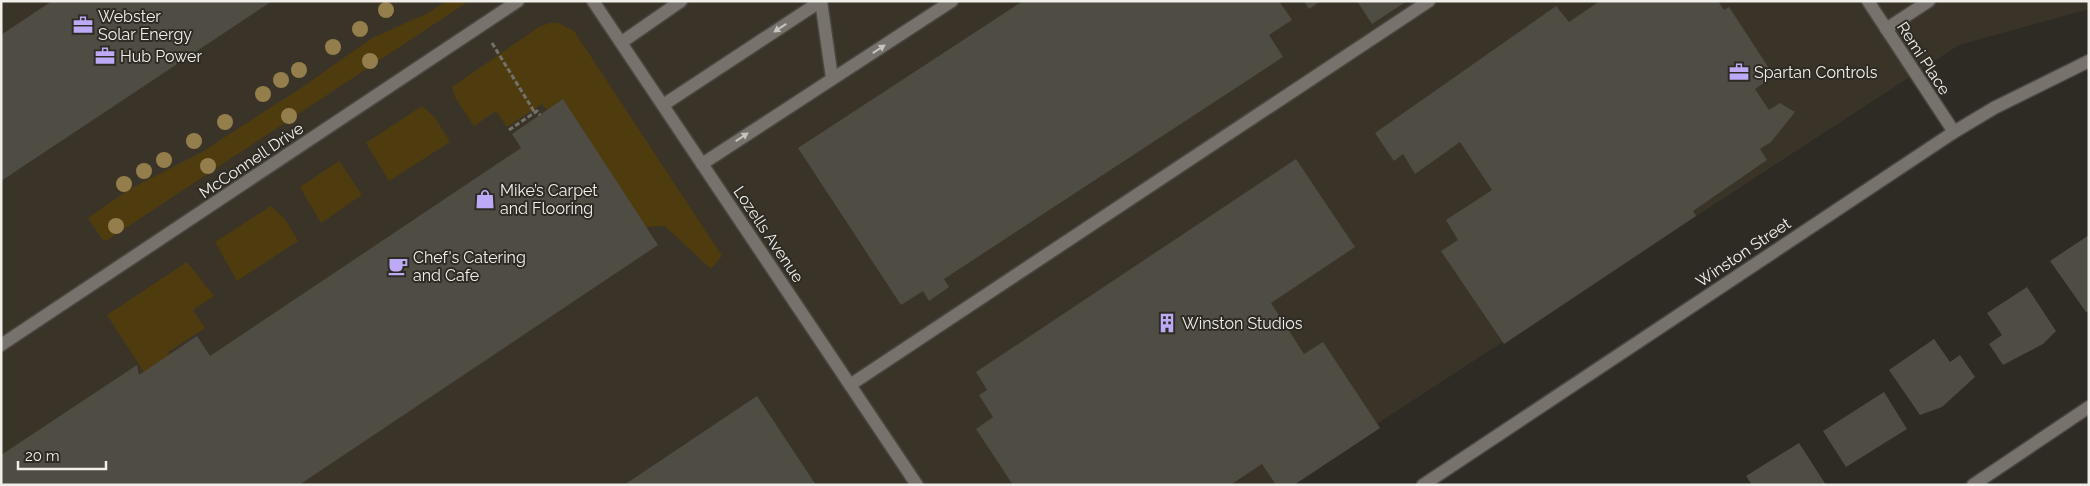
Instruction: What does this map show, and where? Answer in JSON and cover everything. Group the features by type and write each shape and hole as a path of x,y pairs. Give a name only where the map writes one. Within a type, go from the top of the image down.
{"street":[{"name":"McConnell Drive","path":"1,345 518,1"},
{"name":"Lozells Avenue","path":"593,1 917,485"},
{"path":"622,42 681,1"},
{"path":"663,105 821,1 832,78"},
{"path":"702,164 952,1"},
{"path":"850,385 1429,1"},
{"name":"Remi Place","path":"1868,1 1954,132"},
{"path":"1886,29 1929,1"},
{"name":"Winston Street","path":"1423,485 1954,132 1994,108 2089,61"},
{"path":"1974,485 2089,407"}],"path":[{"path":"481,26 535,113"},
{"path":"509,130 537,111 540,115"}],"shaded area":[{"path":"1,1 2089,1 2089,9 1959,45 1283,485 1,485"},
{"path":"447,1 469,1 106,241 101,238 88,218 128,190 202,152 304,86 372,38 426,14"},
{"path":"550,23 558,23 574,31 722,256 711,269 665,226 645,227 563,99 547,110 542,104 507,127 496,111 474,126 455,97 452,87 539,27"},
{"path":"422,106 435,118 450,142 389,181 366,143"},
{"path":"339,161 362,195 321,223 300,187"},
{"path":"271,206 285,219 298,241 237,281 215,242"},
{"path":"187,262 214,296 193,310 205,328 168,352 169,355 144,372 107,315"}],"building":[{"path":"52,1 272,1 1,181 1,35"},
{"path":"1023,1 1279,1 1292,20 1269,35 1283,57 944,279 949,287 929,301 923,291 901,305 798,148"},
{"path":"1304,1 1321,1 1309,9"},
{"path":"1357,1 1407,1 1372,24"},
{"path":"1600,1 1718,1 1724,10 1729,7 1774,76 1755,89 1769,110 1780,103 1795,112 1771,142 1760,149 1767,160 1693,211 1696,216 1504,344 1441,251 1458,240 1446,220 1492,190 1460,142 1415,174 1403,154 1394,161 1375,133 1556,6 1569,22"},
{"path":"563,99 658,245 299,485 1,485 1,455 137,365 139,375 197,336 210,356 521,148 512,134"},
{"name":"Winston Studios","path":"1296,159 1355,247 1271,303 1304,354 1323,342 1380,428 1294,485 1276,485 1262,464 1230,485 1013,485 976,429 993,417 979,395 987,390 976,372"},
{"path":"2089,235 2089,311 2086,312 2050,261"},
{"path":"2027,287 2056,331 2043,344 2003,365 1989,344 2002,335 1987,313"},
{"path":"1934,339 1950,362 1960,355 1975,377 1942,407 1920,415 1889,370"},
{"path":"1884,392 1907,429 1846,467 1823,431"},
{"path":"757,396 816,485 624,485"},
{"path":"1799,443 1826,485 1752,485 1746,476"}],"place":[{"name":"Webster Solar Energy","path":"83,25"},
{"name":"Hub Power","path":"105,56"},
{"name":"Spartan Controls","path":"1739,72"},
{"name":"Mike’s Carpet and Flooring","path":"485,199"},
{"name":"Chef's Catering and Cafe","path":"398,266"},
{"name":"Winston Studios","path":"1167,323"}]}
